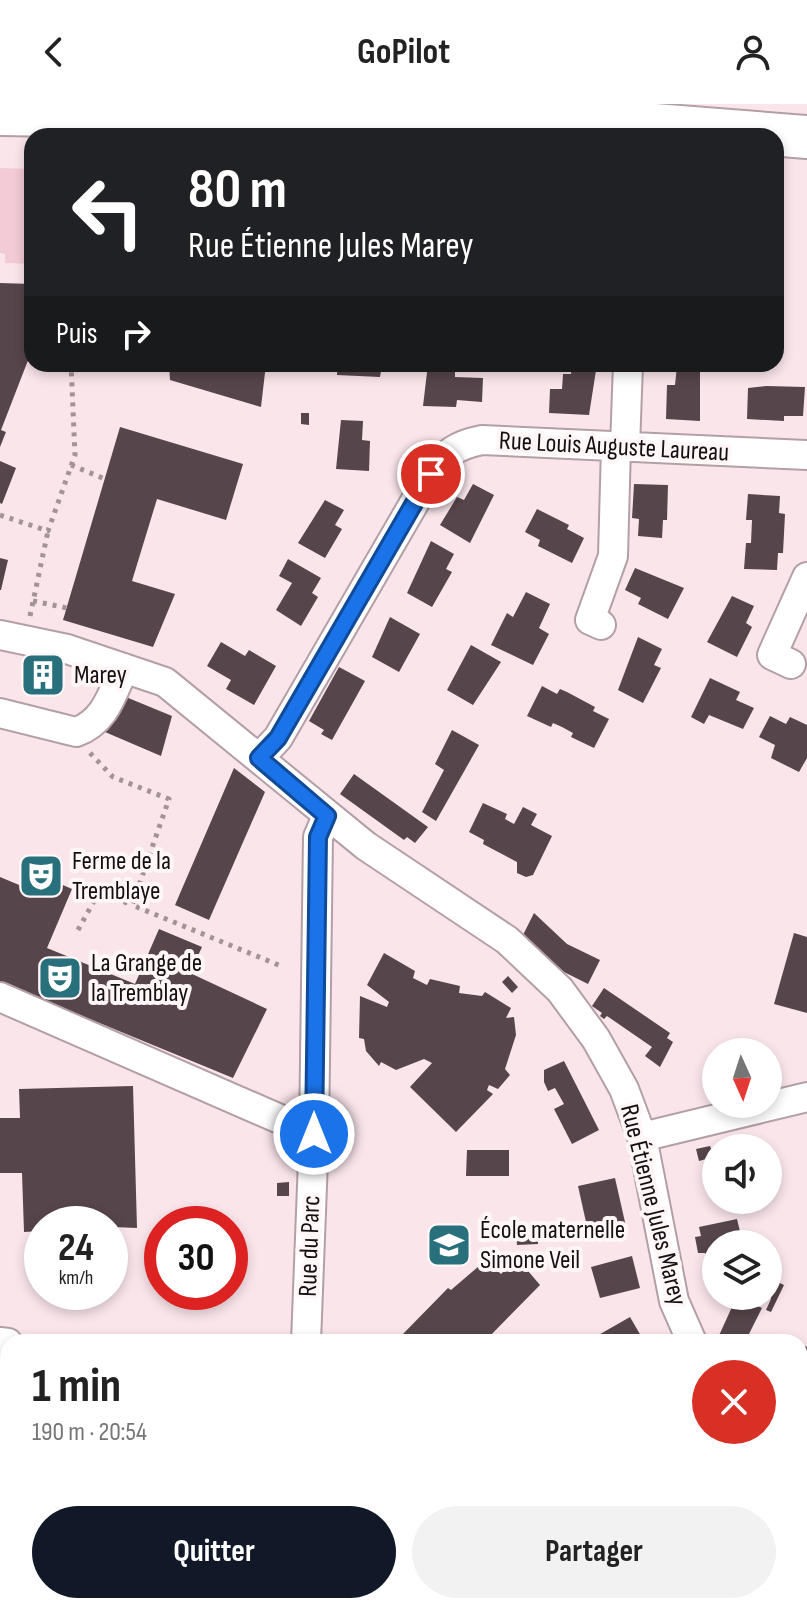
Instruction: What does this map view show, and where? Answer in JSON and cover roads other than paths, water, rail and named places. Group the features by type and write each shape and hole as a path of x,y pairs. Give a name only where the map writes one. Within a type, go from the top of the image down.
{"highway":[{"path":"0,114 692,128"},
{"path":"784,135 807,137"}],"street":[{"path":"601,625 590,620 613,556 627,372"},
{"name":"Rue Louis Auguste Laureau","path":"259,758 278,738 443,456 461,445 482,440 806,458"},
{"path":"791,664 772,655 807,577"},
{"name":"Rue Étienne Jules Marey","path":"13,638 67,649 165,682 327,816 507,940 560,990 596,1039 624,1089 642,1137 674,1301 688,1334"},
{"path":"0,713 76,732 82,730 101,718 124,668"},
{"name":"Rue du Parc","path":"306,1334 314,1134 318,837 327,816"},
{"path":"0,997 314,1134"},
{"path":"642,1137 807,1097"}],"place":[{"name":"Marey","path":"43,675"},
{"name":"Ferme de la Tremblaye","path":"41,876"},
{"name":"La Grange de la Tremblay","path":"60,978"},
{"name":"École maternelle Simone Veil","path":"449,1245"}]}
